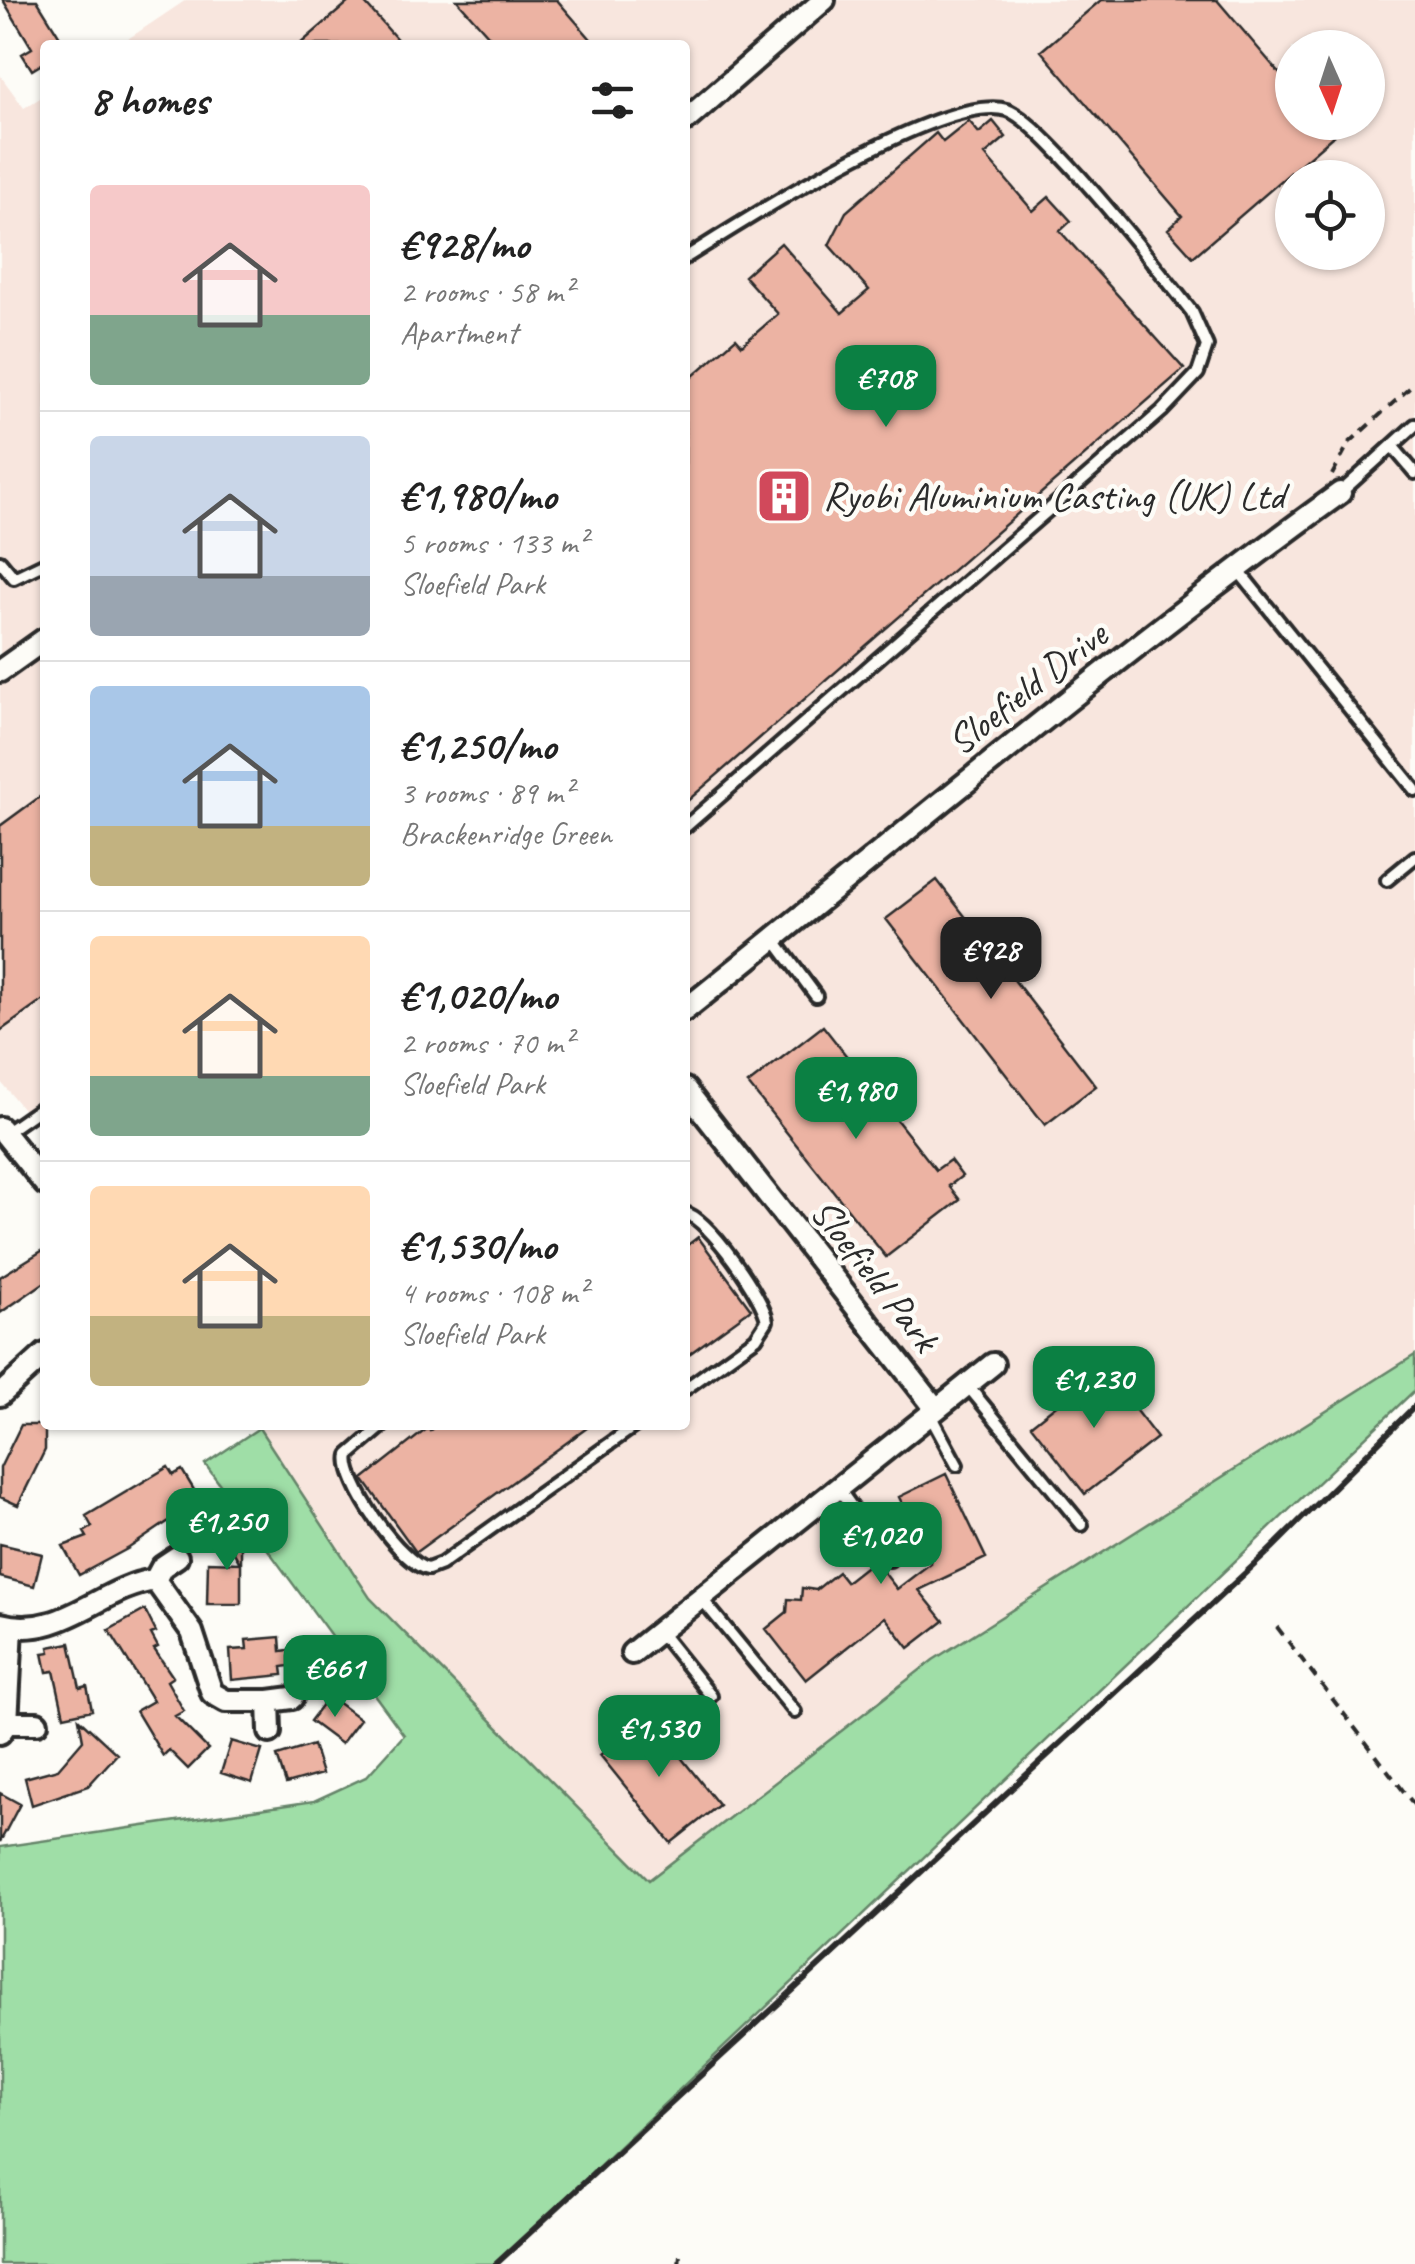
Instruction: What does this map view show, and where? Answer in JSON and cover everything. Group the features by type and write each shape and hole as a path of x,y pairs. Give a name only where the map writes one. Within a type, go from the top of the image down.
{"street":[{"path":"690,116 824,0"},
{"name":"Sloefield Drive","path":"690,1006 914,822 1236,568 1340,493"},
{"path":"0,671 40,643"},
{"name":"Sloefield Park","path":"690,1095 933,1412"},
{"path":"2,1131 40,1178"},
{"path":"0,1395 40,1359"},
{"name":"Sloefield Park","path":"632,1653 993,1364"},
{"path":"36,1722 3,1728 6,1625 62,1620 132,1586 154,1580 162,1567 178,1557"},
{"path":"154,1580 192,1632 212,1693 226,1701 292,1698"},
{"path":"269,1701 270,1732"}],"lane":[{"path":"690,255 776,203 937,118 994,108 1033,125 1192,312 1207,346 1198,373 1162,410 690,822"},
{"name":"Sloefield Drive","path":"1340,493 1415,425"},
{"path":"1393,447 1415,473"},
{"path":"0,561 14,578 40,565"},
{"path":"1236,568 1415,790"},
{"path":"1387,880 1415,858"},
{"path":"774,939 816,996"},
{"path":"2,1131 40,1108"},
{"path":"690,1216 706,1226 762,1303 766,1322 756,1338 690,1386"},
{"path":"966,1385 1082,1525"},
{"path":"933,1412 957,1465"},
{"path":"378,1430 348,1455 349,1477 411,1562 428,1569 442,1564 629,1430"},
{"path":"838,1488 890,1560"},
{"path":"701,1598 796,1712"},
{"path":"659,1631 711,1696 680,1721"}],"path":[{"path":"1340,493 1332,474 1341,455 1415,383"},
{"path":"1276,1627 1415,1806"},
{"path":"679,2264 680,2254"}],"shaded area":[{"path":"186,0 1415,0 1415,1355 933,1660 649,1880 370,1598 260,1430 690,1430 690,40 126,40"},
{"path":"0,75 24,108 40,98 40,1130 0,1081"}],"green space":[{"path":"1415,1355 1415,1390 496,2264 0,2264 0,1847 314,1801 366,1777 404,1735 205,1464 256,1430 260,1430 370,1598 649,1880 933,1660"}],"building":[{"path":"3,0 37,0 62,40 40,40 40,65 32,70 22,54 32,48"},
{"path":"351,0 362,0 398,40 305,40"},
{"path":"457,0 557,0 592,40 493,40"},
{"path":"1101,0 1217,0 1275,68 1275,140 1328,140 1305,160 1275,160 1275,186 1193,257 1168,229 1182,216 1041,51"},
{"name":"Ryobi Aluminium Casting (UK) Ltd","path":"969,121 979,133 993,121 1006,137 985,155 1033,211 1049,197 1071,221 1060,231 1184,369 690,799 690,379 736,338 742,345 778,314 744,276 781,243 842,313 869,290 829,245 846,212 936,133 943,142"},
{"path":"40,797 40,1003 0,1031 0,826"},
{"path":"937,880 1096,1086 1045,1125 886,919"},
{"path":"823,1026 936,1170 950,1160 962,1176 949,1186 960,1200 886,1257 748,1084"},
{"path":"698,1237 751,1309 690,1353 690,1243"},
{"path":"40,1252 40,1285 0,1313 0,1277"},
{"path":"1103,1368 1157,1438 1085,1494 1031,1425"},
{"path":"21,1425 40,1425 40,1430 45,1430 45,1450 18,1505 0,1497 0,1468"},
{"path":"425,1430 584,1430 416,1552 363,1479"},
{"path":"168,1467 173,1475 182,1470 200,1500 129,1548 79,1575 63,1546 87,1537 84,1532 92,1527 86,1516"},
{"path":"946,1474 986,1558 919,1590 944,1621 909,1648 885,1617 806,1680 766,1629 787,1612 788,1599 801,1600 802,1588 816,1590 838,1572 846,1582 874,1560 897,1589 931,1563 899,1497"},
{"path":"238,1522 246,1536 241,1539 241,1604 207,1604 208,1562 240,1563 222,1532"},
{"path":"0,1544 42,1554 34,1586 0,1577"},
{"path":"145,1610 156,1632 151,1634 158,1647 154,1649 173,1677 167,1681 184,1711 175,1716 208,1749 188,1769 169,1750 163,1756 136,1711 153,1701 109,1630"},
{"path":"280,1637 281,1651 289,1650 290,1666 282,1667 283,1675 232,1680 230,1650 247,1649 246,1640"},
{"path":"70,1643 80,1688 87,1686 92,1710 64,1716 54,1671 47,1672 43,1653 50,1652 49,1647"},
{"path":"329,1696 360,1719 341,1744 310,1721"},
{"path":"648,1716 719,1805 671,1843 600,1755"},
{"path":"79,1719 117,1754 88,1786 32,1805 25,1778 58,1769 83,1740"},
{"path":"231,1741 262,1750 252,1783 221,1773"},
{"path":"313,1745 322,1774 286,1784 277,1756"},
{"path":"0,1793 20,1804 0,1842"}],"railway":[{"path":"496,2264 1267,1553 1415,1406"}],"place":[{"name":"Ryobi Aluminium Casting (UK) Ltd","path":"784,496"}]}
